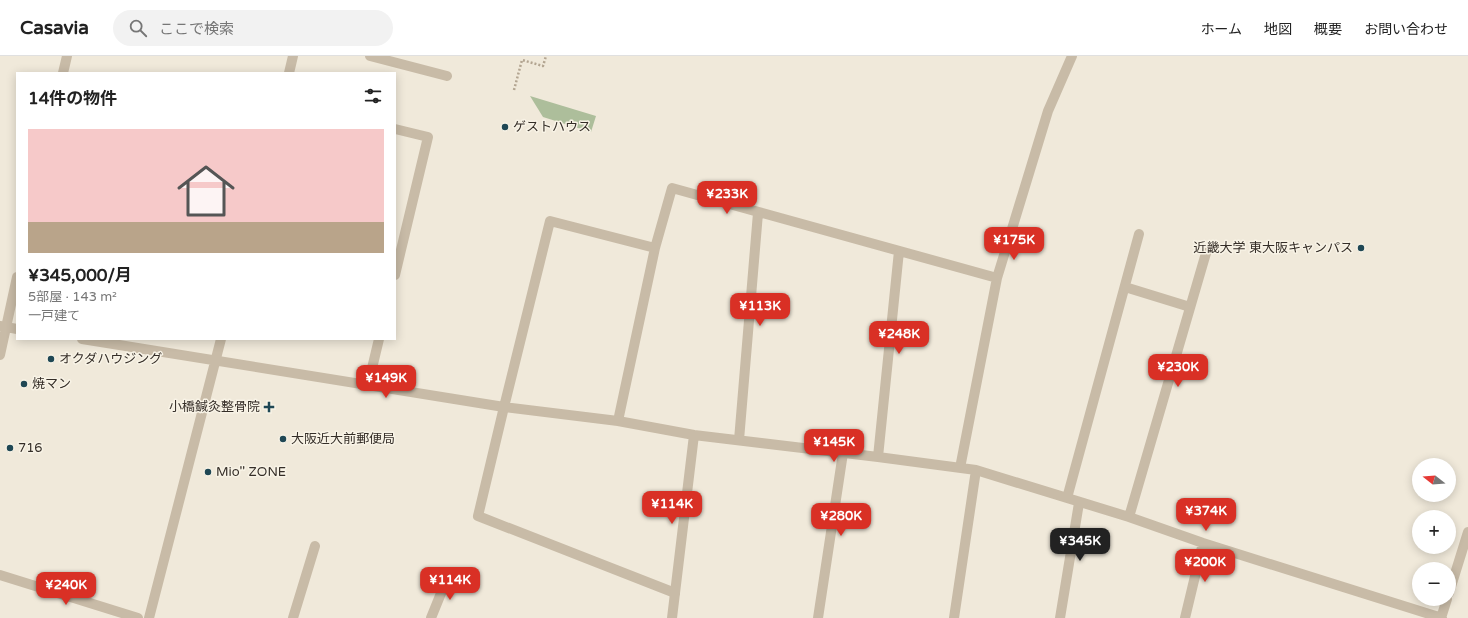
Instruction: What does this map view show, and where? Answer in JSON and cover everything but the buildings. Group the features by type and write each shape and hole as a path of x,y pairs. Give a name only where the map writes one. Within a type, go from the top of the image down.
{"street":[{"path":"63,72 67,56"},
{"path":"289,72 293,56"},
{"path":"370,56 447,76"},
{"path":"960,468 997,278 1048,111 1072,56"},
{"path":"396,129 428,137 396,271"},
{"path":"618,421 655,248 672,188 997,278"},
{"path":"739,440 758,213"},
{"path":"655,248 550,222 478,516 675,593"},
{"path":"1067,498 1139,234"},
{"path":"878,457 899,251"},
{"path":"1129,517 1206,253"},
{"path":"0,355 3,326 16,280"},
{"path":"1125,287 1190,307"},
{"path":"3,326 16,329"},
{"path":"88,340 504,407 618,421 694,435 976,470 1079,503 1129,517 1203,543 1429,616 1442,618 1445,606"},
{"path":"149,618 221,340"},
{"path":"368,385 379,340"},
{"path":"672,618 694,435"},
{"path":"818,618 843,453"},
{"path":"954,618 976,470"},
{"path":"1060,618 1079,503"},
{"path":"1456,571 1468,532"},
{"path":"1185,618 1203,543"},
{"path":"293,618 315,546"},
{"path":"0,575 138,618"},
{"path":"431,618 448,576"}],"path":[{"path":"514,90 522,60 543,66 546,56"}],"green space":[{"path":"530,96 596,116 591,132 543,117"}],"place":[{"name":"ゲストハウス","path":"505,127"},
{"name":"近畿大学 東大阪キャンパス","path":"1361,248"},
{"name":"オクダハウジング","path":"51,359"},
{"name":"焼マン","path":"24,384"},
{"name":"小橋鍼灸整骨院","path":"269,407"},
{"name":"大阪近大前郵便局","path":"283,439"},
{"name":"716","path":"10,448"},
{"name":"Mio'' ZONE","path":"208,472"}]}
